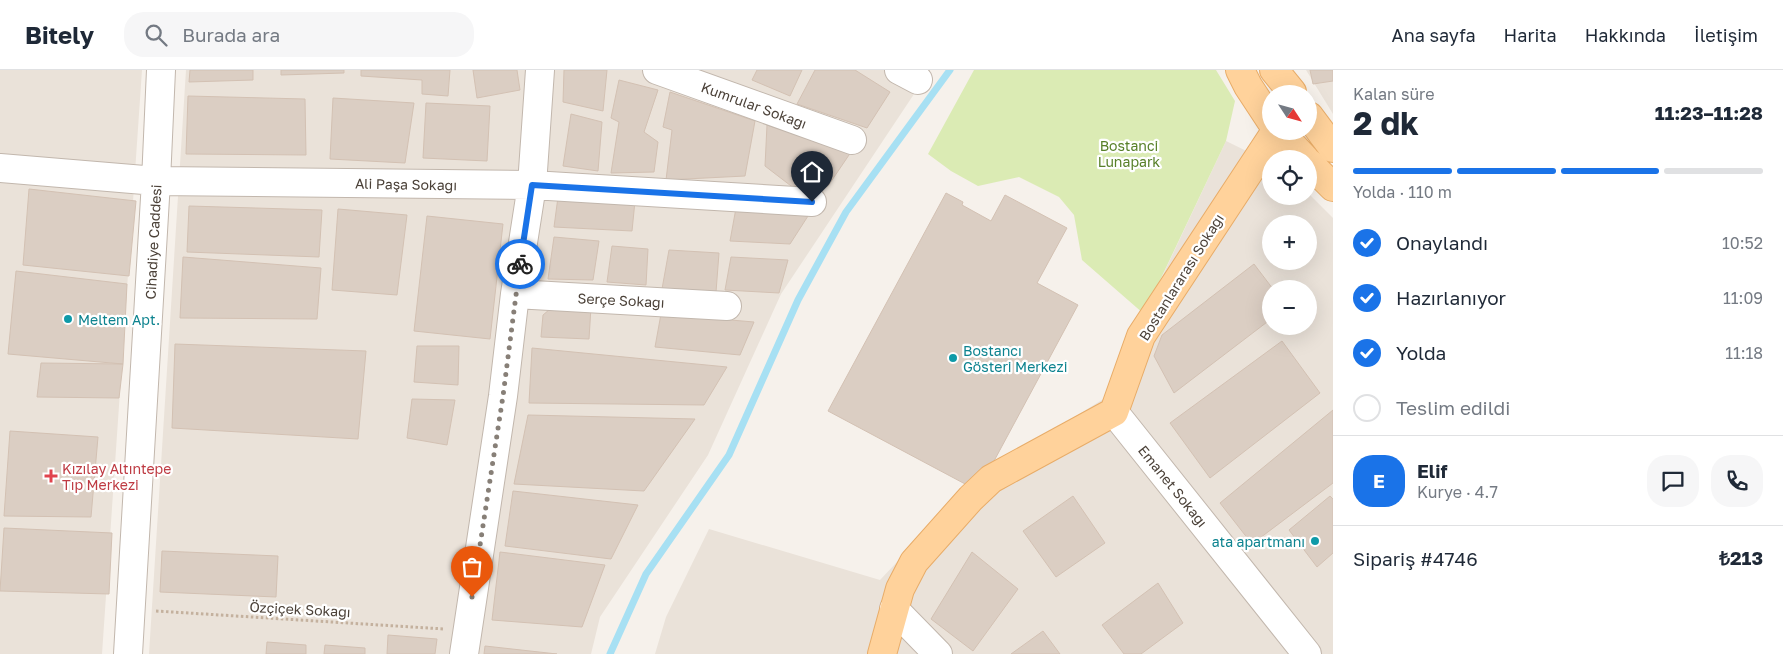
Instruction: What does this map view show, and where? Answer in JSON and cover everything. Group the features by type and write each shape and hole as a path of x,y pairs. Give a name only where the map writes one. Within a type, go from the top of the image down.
{"main road":[{"path":"1240,70 1262,107"},
{"path":"1274,70 1289,85"},
{"path":"1318,128 1333,148"},
{"name":"Bostanlararası Sokağı","path":"1114,412 1142,336 1271,140"},
{"path":"1286,140 1296,150"},
{"path":"1317,171 1333,187"},
{"path":"882,654 889,635 900,589 914,562 971,498 991,478 1114,412"}],"street":[{"name":"Cihadiye Caddesi","path":"128,654 161,70"},
{"path":"466,642 532,185 540,70"},
{"name":"Kumrular Sokağı","path":"673,73 852,140"},
{"name":"Ali Paşa Sokağı","path":"0,168 156,181 532,185 812,202"},
{"name":"Serçe Sokağı","path":"515,294 726,306"},
{"name":"Emanet Sokağı","path":"1114,412 1307,654"},
{"path":"894,609 938,654"}],"path":[{"name":"Özçiçek Sokağı","path":"130,610 466,642"}],"shaded area":[{"path":"0,70 142,70 102,654 0,654"},
{"path":"186,70 930,70 781,294 708,455 600,617 591,654 149,654"},
{"path":"1306,70 1333,70 1333,114 1318,90 1318,85 1315,85"},
{"path":"1226,141 1262,159 1262,205 1317,205 1317,202 1333,218 1333,654 655,654 666,617 709,529 880,580 976,478 1105,398"}],"green space":[{"name":"Bostanci Lunapark","path":"974,70 1216,70 1235,101 1226,141 1144,314 1082,260 1074,215 1059,197 1019,177 978,186 951,171 928,154"}],"building":[{"path":"190,70 253,70 253,80 189,82"},
{"path":"281,70 344,70 344,73 281,75"},
{"path":"361,70 450,70 448,96 422,94 422,80 361,76"},
{"path":"473,70 517,70 520,90 477,98"},
{"path":"564,70 607,70 603,111 563,102"},
{"path":"757,70 802,70 790,96 752,80"},
{"path":"815,70 855,70 890,92 867,128 797,104"},
{"path":"1310,70 1333,70 1333,81 1313,84"},
{"path":"619,80 658,90 644,132 658,142 654,172 611,173 619,122 611,118"},
{"path":"670,92 755,121 745,176 666,180 672,130 663,127"},
{"path":"188,96 305,99 306,155 186,154"},
{"path":"333,98 414,103 405,163 330,159"},
{"path":"426,103 490,106 487,161 423,158"},
{"path":"571,114 602,122 598,171 563,166"},
{"path":"767,125 851,152 828,186 795,189 765,166"},
{"path":"29,189 136,201 129,276 23,265"},
{"name":"Bostancı Gösteri Merkezi","path":"946,193 963,202 962,205 991,221 1005,195 1067,228 1037,283 1078,305 987,474 967,485 828,411"},
{"path":"558,197 635,201 632,231 554,227"},
{"path":"189,206 322,210 319,257 187,252"},
{"path":"736,208 808,216 790,244 730,241"},
{"path":"338,209 407,215 397,295 332,290"},
{"path":"427,216 503,224 490,339 414,331"},
{"path":"554,237 599,241 593,280 548,279"},
{"path":"612,246 648,249 646,285 607,282"},
{"path":"669,250 719,253 716,292 662,289"},
{"path":"183,257 321,268 317,319 180,318"},
{"path":"731,257 788,260 779,293 725,290"},
{"path":"1254,264 1266,280 1262,280 1262,326 1174,393 1154,356 1162,335"},
{"name":"Meltem Apt.","path":"16,271 127,284 123,364 8,354"},
{"path":"556,304 591,307 589,339 541,337 543,315"},
{"path":"661,314 754,322 740,355 655,347"},
{"path":"1282,341 1320,393 1210,478 1170,423"},
{"path":"175,344 366,351 358,439 172,428"},
{"path":"417,346 459,346 458,385 414,382"},
{"path":"532,348 727,367 704,405 529,403"},
{"path":"41,363 123,364 119,398 37,397"},
{"path":"412,399 455,400 447,445 407,438"},
{"path":"1333,410 1333,483 1252,544 1220,503"},
{"path":"528,415 695,419 644,491 514,484"},
{"name":"Kızılay Altıntepe Tıp Merkezi","path":"10,431 98,437 91,517 4,516"},
{"path":"513,491 638,505 611,559 505,546"},
{"path":"1073,496 1105,543 1056,577 1023,531"},
{"name":"ata apartmanı","path":"1330,496 1333,499 1333,553 1317,567 1289,530"},
{"path":"4,528 112,533 109,594 0,591"},
{"path":"162,551 278,556 276,597 160,592"},
{"path":"500,552 605,565 582,627 492,620"},
{"path":"972,552 1018,589 973,651 931,619"},
{"path":"1158,583 1183,623 1141,654 1124,654 1102,625"},
{"path":"1043,631 1060,654 1011,654"},
{"path":"388,635 437,639 435,654 387,654"},
{"path":"267,642 306,645 306,654 266,654"},
{"path":"325,645 365,648 365,654 324,654"},
{"path":"485,646 557,654 484,654"}],"waterway":[{"path":"610,654 646,574 729,455 798,300 846,212 950,70"}],"way so far":[{"path":"472,597 503,396 520,264"}],"place":[{"name":"Meltem Apt.","path":"68,319"},
{"name":"Bostancı Gösteri Merkezi","path":"953,358"},
{"name":"Kızılay Altıntepe Tıp Merkezi","path":"51,476"},
{"name":"ata apartmanı","path":"1315,541"}],"route":[{"path":"520,264 532,185 812,202"}]}
